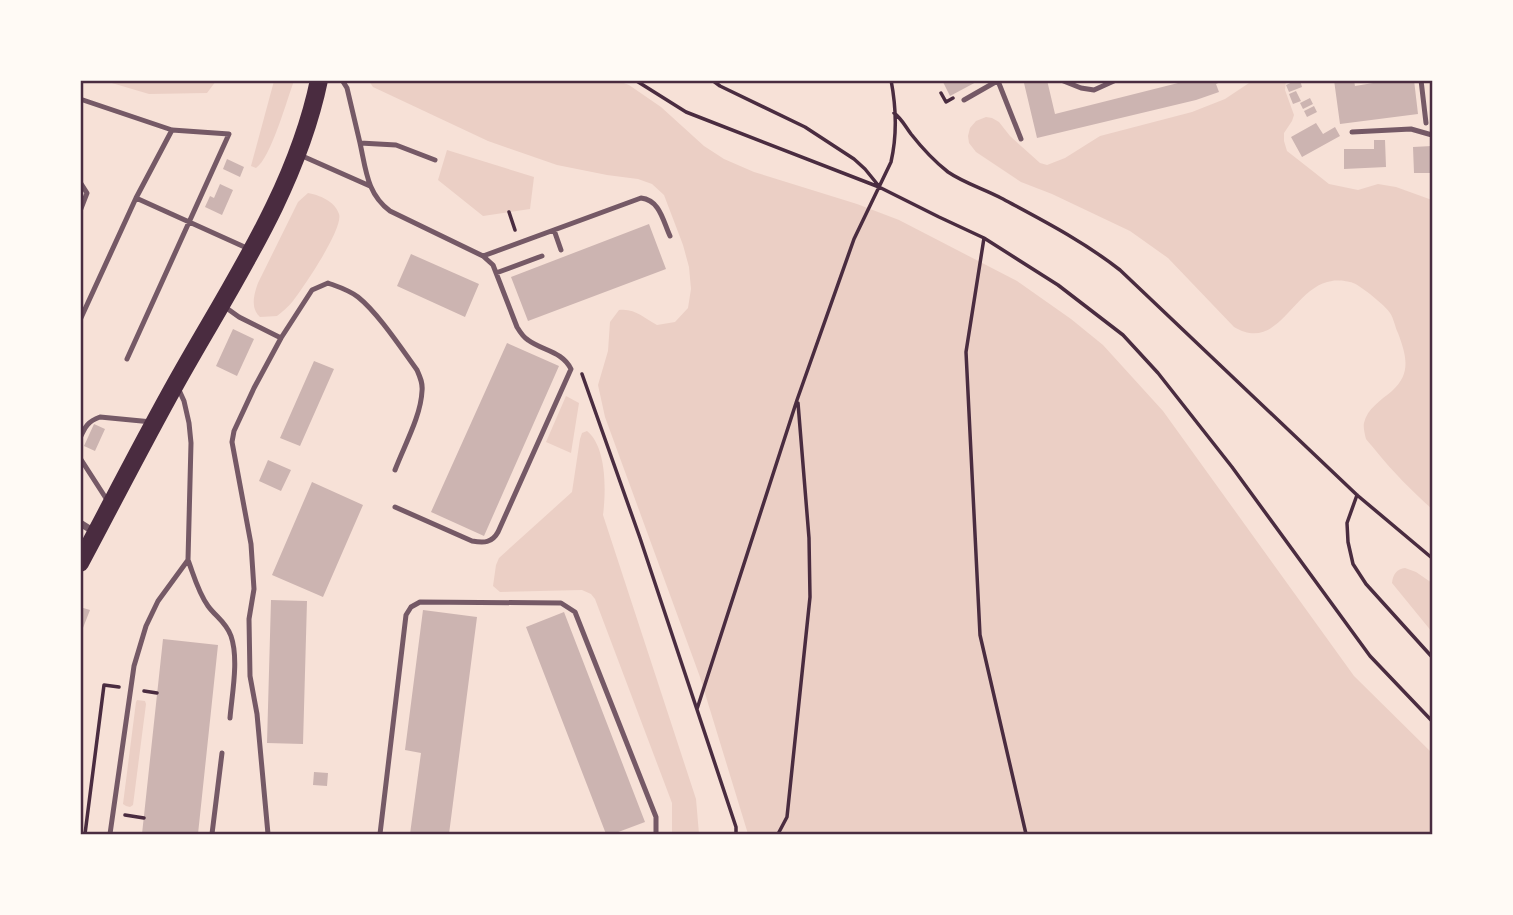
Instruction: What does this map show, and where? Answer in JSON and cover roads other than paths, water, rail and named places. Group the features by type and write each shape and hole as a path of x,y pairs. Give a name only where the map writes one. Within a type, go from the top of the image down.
{"main road":[{"path":"80,563 176,384 252,251 297,154 319,80"}],"street":[{"path":"80,523 96,533"}],"lane":[{"path":"342,80 347,88 370,186 380,203 390,211 483,256 496,273 522,335 530,342 560,356 568,362 571,369 493,539 484,543 472,541 395,507"},
{"path":"1061,80 1094,90 1116,80"},
{"path":"1081,88 1085,80"},
{"path":"1421,80 1426,123"},
{"path":"964,100 999,81 1021,139"},
{"path":"80,99 172,130 229,134 127,359"},
{"path":"1352,132 1411,129 1433,135"},
{"path":"80,320 136,198 172,130"},
{"path":"360,144 396,145 435,159"},
{"path":"297,154 370,186"},
{"path":"80,182 86,193 80,211"},
{"path":"136,198 252,251"},
{"path":"483,256 641,198 650,199 656,205 670,236"},
{"path":"554,230 561,250"},
{"path":"496,273 542,256"},
{"path":"268,835 257,714 250,676 249,619 254,589 251,544 232,442 249,399 281,338 313,290 328,283 344,288 369,307 421,379 420,405 395,470"},
{"path":"222,306 281,338"},
{"path":"176,384 190,423 188,560 198,589 208,605 225,623 234,646 230,718"},
{"path":"80,438 87,424 100,417 155,423"},
{"path":"80,458 111,506"},
{"path":"110,835 137,654 158,601 188,560"},
{"path":"380,835 406,615 411,607 420,602 561,603 575,612 656,817 656,835"},
{"path":"212,835 222,753"}]}
